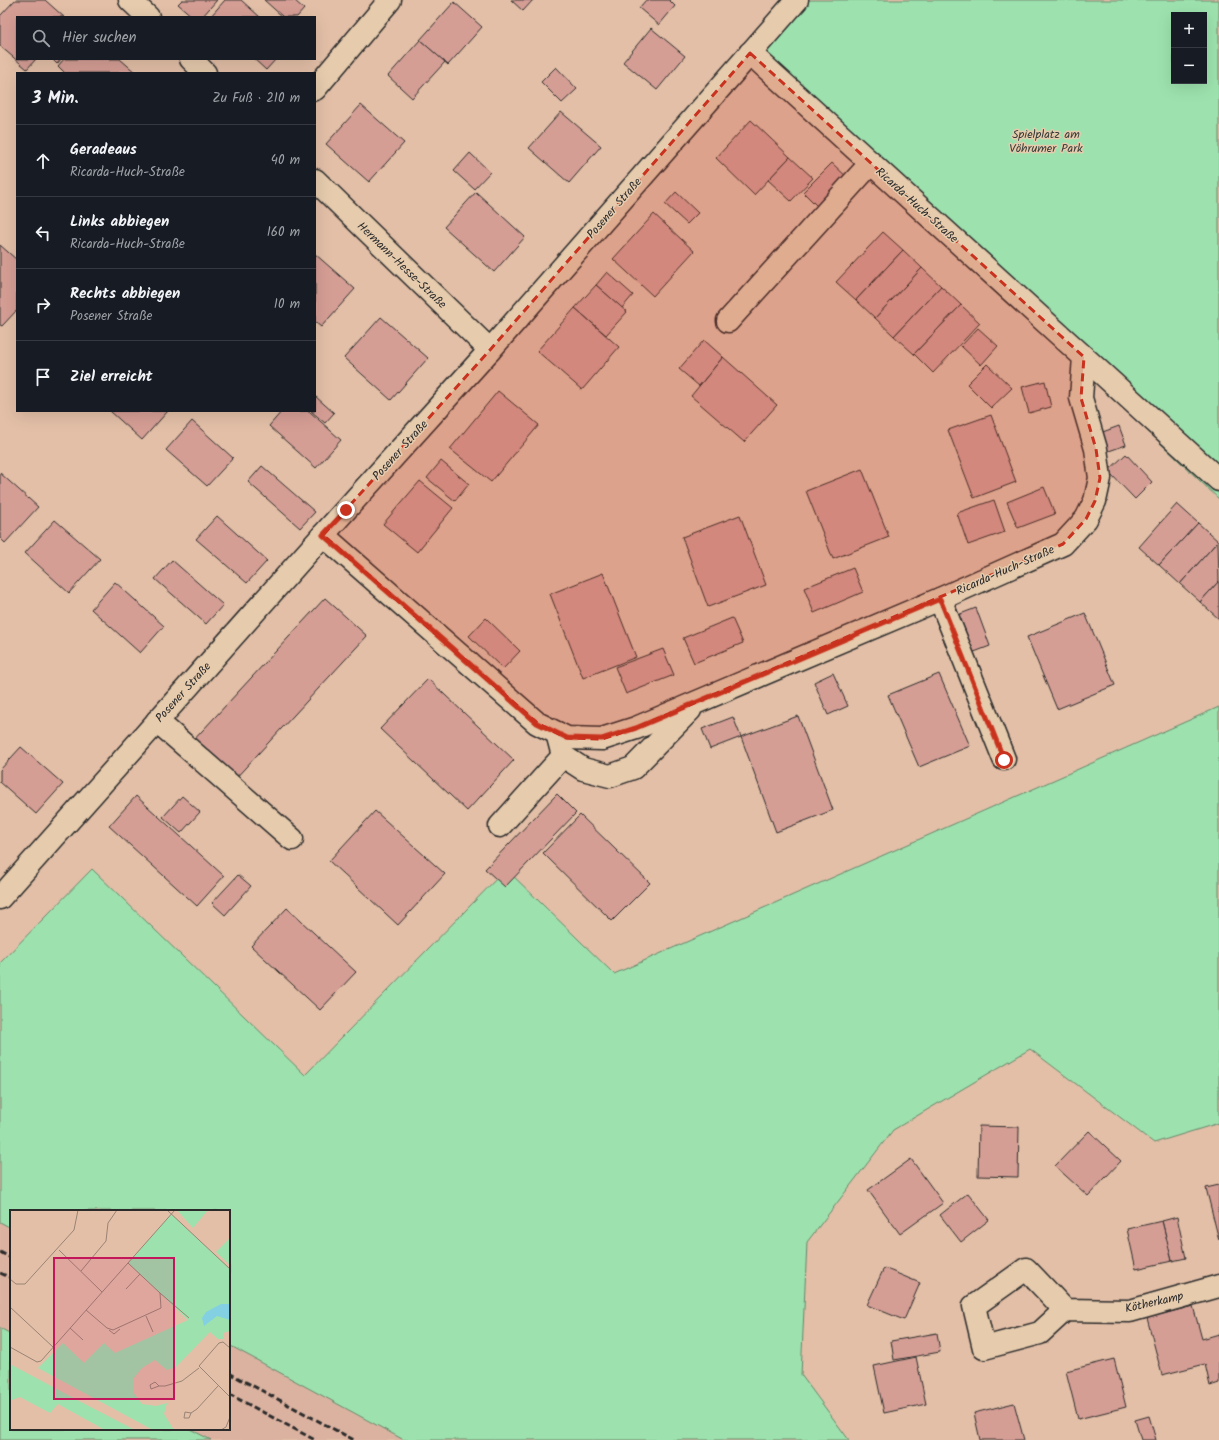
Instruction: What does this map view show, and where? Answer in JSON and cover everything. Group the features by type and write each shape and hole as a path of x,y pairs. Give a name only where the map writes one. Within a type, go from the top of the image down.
{"street":[{"path":"130,0 147,16"},
{"path":"316,88 390,0"},
{"name":"Posener Straße","path":"0,898 490,350 797,0"},
{"name":"Ricarda-Huch-Straße","path":"750,53 1219,480"},
{"path":"192,60 204,72"},
{"path":"728,322 871,163"},
{"name":"Hermann-Hesse-Straße","path":"316,181 490,350"},
{"name":"Ricarda-Huch-Straße","path":"323,535 537,723 567,738 602,739 636,728 940,599 1063,544 1086,519 1095,501 1100,478 1096,449 1081,398 1084,358"},
{"path":"940,599 1004,760"},
{"path":"557,733 563,756 583,769 610,776 633,768 698,701"},
{"path":"158,721 292,839"},
{"path":"500,826 563,756"},
{"name":"Kötherkamp","path":"1065,1310 1130,1311 1219,1286"}],"highlighted area":[{"path":"750,53 1084,357 1081,398 1096,449 1100,478 1095,501 1086,519 1063,544 636,728 602,739 567,738 537,723 323,535 490,350"}],"shaded area":[{"path":"0,1222 10,1227 10,1333 0,1328"},
{"path":"230,1346 404,1440 211,1440 192,1430 230,1430"}],"green space":[{"name":"Spielplatz am Vöhrumer Park","path":"797,0 1219,0 1219,499 750,53"},
{"path":"1219,707 1219,1123 1154,1143 1030,1049 893,1130 807,1242 801,1375 849,1440 404,1440 230,1346 230,1210 10,1210 10,1227 0,1222 0,963 92,869 305,1075 506,869 614,974"},
{"path":"0,1328 10,1333 10,1430 192,1430 211,1440 0,1440"}],"building":[{"path":"15,0 45,0 63,16 16,16 16,60 0,46 0,16"},
{"path":"182,0 217,0 203,16 192,16 178,4"},
{"path":"225,0 241,0 259,16 211,16"},
{"path":"264,0 294,0 304,9 298,16 282,16"},
{"path":"511,0 533,0 523,11"},
{"path":"646,0 669,0 675,6 659,25 639,8"},
{"path":"454,2 482,27 448,65 420,40"},
{"path":"651,28 685,56 657,90 623,62"},
{"path":"420,40 445,62 412,98 388,76"},
{"path":"16,60 35,60 27,69"},
{"path":"53,60 60,60 57,64"},
{"path":"63,60 121,60 135,72 64,72 58,66"},
{"path":"255,60 275,60 266,70"},
{"path":"556,67 577,89 562,103 541,82"},
{"path":"361,105 404,143 369,182 326,144"},
{"path":"561,112 601,146 569,183 529,148"},
{"path":"751,120 790,157 754,195 716,158"},
{"path":"470,153 490,172 474,189 454,171"},
{"path":"790,157 813,178 791,201 768,180"},
{"path":"832,163 850,180 820,209 803,192"},
{"path":"476,192 525,237 494,272 444,227"},
{"path":"676,192 698,213 687,224 665,204"},
{"path":"654,214 694,251 653,296 613,259"},
{"path":"883,232 903,250 856,300 836,282"},
{"path":"0,245 16,259 16,311 2,326 0,325"},
{"path":"903,250 922,268 875,318 856,300"},
{"path":"316,255 355,289 321,327 316,323"},
{"path":"922,268 941,286 894,336 875,318"},
{"path":"607,272 633,295 622,308 596,285"},
{"path":"596,285 627,312 606,335 575,308"},
{"path":"941,286 961,305 914,354 894,336"},
{"path":"961,305 980,323 933,373 914,354"},
{"path":"575,308 619,347 582,390 537,351"},
{"path":"381,317 428,358 391,400 344,358"},
{"path":"978,328 998,346 981,365 961,346"},
{"path":"704,340 723,357 699,386 679,369"},
{"path":"723,357 777,405 744,442 691,396"},
{"path":"987,364 1012,388 991,408 967,384"},
{"path":"1045,381 1051,407 1029,413 1022,387"},
{"path":"498,391 539,425 491,482 450,449"},
{"path":"316,397 334,413 325,423 312,412 316,412"},
{"path":"111,412 167,412 142,440"},
{"path":"281,412 310,412 341,440 316,468 269,426"},
{"path":"991,415 1016,482 974,498 948,430"},
{"path":"192,421 233,458 207,486 166,450"},
{"path":"1119,426 1126,445 1106,452 1100,433"},
{"path":"1126,454 1152,482 1135,499 1108,471"},
{"path":"441,461 469,484 455,501 427,478"},
{"path":"262,466 315,512 300,528 248,482"},
{"path":"862,469 889,537 833,559 806,491"},
{"path":"0,473 38,507 5,543 0,538"},
{"path":"420,481 453,508 417,552 383,524"},
{"path":"1044,487 1055,514 1018,528 1007,502"},
{"path":"994,500 1005,532 968,545 957,513"},
{"path":"1177,504 1198,523 1159,565 1139,547"},
{"path":"740,515 766,585 708,607 682,537"},
{"path":"217,516 267,561 247,583 196,539"},
{"path":"55,520 100,559 69,593 25,553"},
{"path":"1198,523 1218,541 1180,584 1159,565"},
{"path":"1218,541 1219,581 1200,602 1180,584"},
{"path":"172,560 223,605 206,624 155,579"},
{"path":"853,568 863,592 814,613 804,588"},
{"path":"603,573 636,657 583,678 550,594"},
{"path":"1219,581 1219,619 1200,602"},
{"path":"115,582 164,626 140,653 91,609"},
{"path":"325,598 367,636 233,781 191,743"},
{"path":"976,608 990,646 969,654 955,616"},
{"path":"1085,613 1115,685 1057,709 1027,637"},
{"path":"486,618 520,651 503,669 469,636"},
{"path":"732,618 743,643 694,663 683,638"},
{"path":"663,649 674,675 626,694 615,667"},
{"path":"833,673 848,706 828,715 814,682"},
{"path":"939,674 970,746 919,767 888,695"},
{"path":"428,679 514,760 467,811 380,729"},
{"path":"798,716 833,810 776,832 741,737"},
{"path":"733,717 741,737 710,749 702,729"},
{"path":"21,747 63,784 36,814 0,782 0,770"},
{"path":"557,794 576,813 505,887 485,869"},
{"path":"136,796 224,876 197,906 109,826"},
{"path":"182,796 200,812 181,833 163,817"},
{"path":"375,811 445,874 398,925 329,861"},
{"path":"580,815 650,883 612,921 543,853"},
{"path":"238,875 251,886 225,915 212,903"},
{"path":"287,908 356,972 320,1010 251,946"},
{"path":"979,1126 1019,1127 1018,1177 978,1176"},
{"path":"1089,1131 1121,1161 1088,1196 1055,1166"},
{"path":"911,1159 943,1203 900,1234 868,1190"},
{"path":"1219,1185 1219,1240 1206,1188"},
{"path":"968,1193 989,1220 961,1242 940,1215"},
{"path":"1177,1217 1186,1258 1172,1261 1162,1221"},
{"path":"1162,1221 1172,1261 1136,1269 1127,1229"},
{"path":"884,1268 920,1283 904,1320 867,1305"},
{"path":"1193,1306 1202,1339 1219,1334 1219,1383 1210,1386 1205,1364 1162,1375 1147,1318"},
{"path":"937,1333 940,1352 894,1360 891,1341"},
{"path":"916,1357 926,1404 884,1413 874,1366"},
{"path":"1114,1359 1126,1407 1078,1419 1066,1371"},
{"path":"1014,1403 1024,1440 980,1440 974,1413"},
{"path":"1149,1416 1156,1440 1141,1440 1135,1420"}],"railway":[{"path":"0,1252 10,1257"},
{"path":"0,1273 10,1278"},
{"path":"230,1374 354,1440"},
{"path":"230,1395 315,1440"}],"route":[{"path":"346,510 323,535 537,723 567,738 602,739 636,728 940,599 1004,760"}]}
